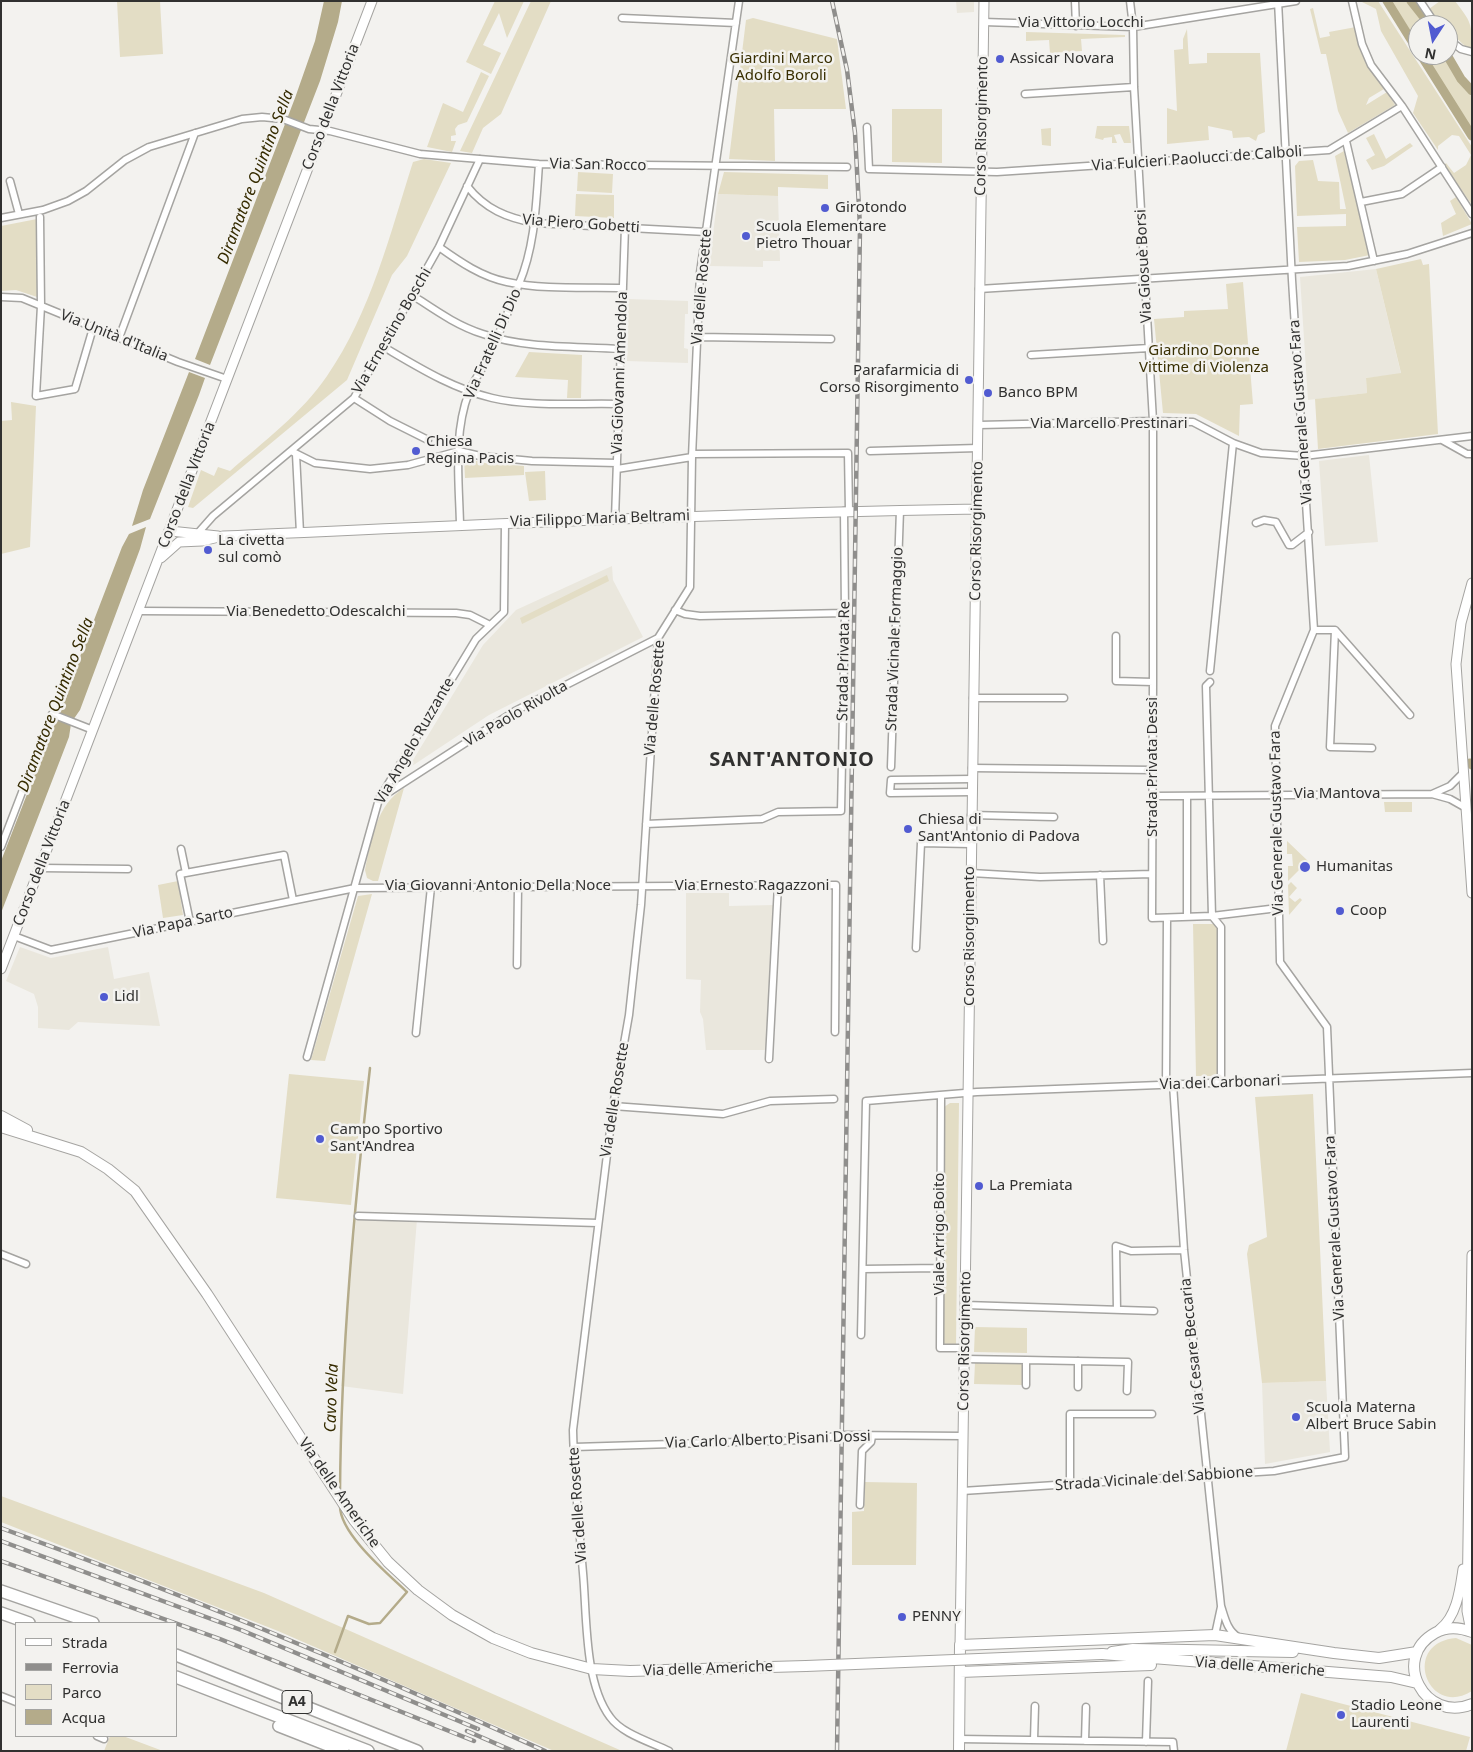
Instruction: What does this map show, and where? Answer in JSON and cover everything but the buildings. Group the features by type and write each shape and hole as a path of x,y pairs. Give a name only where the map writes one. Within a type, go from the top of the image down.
{"highway":[{"path":"1,1591 89,1622"},
{"path":"1,1614 16,1622"},
{"path":"1,1614 26,1622"},
{"name":"A4","path":"178,1656 417,1751"},
{"name":"A4","path":"178,1678 368,1751"},
{"path":"279,1726 343,1751"}],"main road":[{"name":"Corso della Vittoria","path":"1,969 372,1"},
{"name":"Corso Risorgimento","path":"959,1751 971,792 979,425 979,289 984,1"},
{"name":"Via Filippo Maria Beltrami","path":"179,542 202,541 223,536 460,524 846,511 977,509"},
{"name":"Via Filippo Maria Beltrami","path":"169,533 198,532 223,536"},
{"path":"158,562 179,542 169,533"},
{"path":"1472,583 1461,623 1456,664 1472,893"},
{"name":"Via delle Americhe","path":"1,1116 45,1140"},
{"name":"Via delle Americhe","path":"1,1127 81,1152 108,1169 135,1191 207,1294 354,1520 388,1562 418,1590 452,1615 493,1638 531,1653 592,1669 630,1671 1102,1654 1133,1649 1334,1653"},
{"path":"1437,1632 1454,1628 1471,1632 1467,1611 1472,1255"},
{"path":"1468,1524 1462,1579 1454,1610 1448,1623 1423,1642 1417,1652 1414,1667 1417,1682 1426,1696 1443,1706 1454,1708 1472,1704"},
{"path":"1184,1650 1205,1645 1215,1635"},
{"path":"960,1645 1215,1635 1379,1658 1417,1652"},
{"name":"Via delle Americhe","path":"1102,1654 1391,1677 1417,1682"},
{"path":"960,1672 1203,1663"}],"street":[{"name":"Via delle Rosette","path":"668,1751 618,1725 610,1718 600,1700 592,1669 573,1430 585,1350 598,1223 613,1106 629,1015 642,885 658,638 690,587 690,516 700,273 739,1"},
{"path":"1076,1 1076,26"},
{"name":"Via Giosuè Borsi","path":"1130,1 1133,26 1134,87 1153,421 1153,682"},
{"name":"Via Vittorio Locchi","path":"984,22 1076,26 1133,26 1278,2 1296,1"},
{"path":"1352,1 1362,44 1371,65 1402,106 1472,214"},
{"path":"1420,1 1429,15"},
{"name":"Via Generale Gustavo Fara","path":"1278,2 1314,630 1275,726 1280,962 1327,1027 1345,1456"},
{"path":"622,18 736,24"},
{"path":"1458,47 1472,52"},
{"path":"1025,94 1134,87"},
{"name":"Via Fulcieri Paolucci de Calboli","path":"868,127 869,169 997,172 1330,150 1402,106"},
{"name":"Via San Rocco","path":"196,133 242,119 286,119 302,126 420,154 538,164 847,167"},
{"path":"1,218 68,201 86,191 137,152 196,133"},
{"path":"119,338 196,133"},
{"path":"1346,141 1374,261"},
{"name":"Via Ernestino Boschi","path":"198,532 213,516 294,452 354,398 439,248 480,159"},
{"name":"Via Fratelli Di Dio","path":"460,524 459,451 461,424 469,391 496,338 520,284 535,223 538,164"},
{"path":"1361,202 1402,194 1442,167"},
{"path":"10,181 19,214"},
{"name":"Via Piero Gobetti","path":"468,186 475,196 496,212 514,219 535,223 706,232"},
{"path":"40,217 41,306 36,396 75,389 93,328"},
{"name":"Via Giovanni Amendola","path":"615,519 625,227"},
{"path":"979,289 1348,266 1423,250 1472,233"},
{"path":"439,248 480,273 507,282 623,288"},
{"path":"412,295 453,321 511,342 621,349"},
{"name":"Via Unità d'Italia","path":"1,297 22,298 93,328 228,379"},
{"path":"697,337 831,339"},
{"path":"382,346 428,374 469,391 514,401 618,404"},
{"path":"1031,355 1149,348"},
{"path":"354,398 390,421 428,440"},
{"name":"Via Marcello Prestinari","path":"979,425 1153,421 1193,422 1233,443 1262,453 1304,456 1472,436"},
{"path":"1442,440 1468,454 1472,454"},
{"path":"1210,671 1233,443"},
{"path":"870,451 978,448"},
{"path":"294,452 315,463 370,469 408,465 459,451 480,456 532,462 617,466 692,455"},
{"path":"294,452 300,533"},
{"name":"Strada Privata Re","path":"646,824 762,819 778,812 841,812 848,452 692,455"},
{"name":"Strada Vicinale Formaggio","path":"891,767 900,510"},
{"path":"1256,523 1264,520 1276,522 1289,545 1292,545 1309,532"},
{"name":"Via Angelo Ruzzante","path":"307,1057 355,888 378,798 476,639 504,612 505,523"},
{"path":"676,610 685,614 700,616 845,613"},
{"name":"Via Benedetto Odescalchi","path":"139,611 456,613 470,615 490,625"},
{"path":"1314,630 1335,630 1410,715"},
{"path":"1335,630 1330,746 1372,748"},
{"name":"Strada Privata Dessì","path":"1116,636 1116,682 1153,682 1152,918 1167,918"},
{"name":"Via Paolo Rivolta","path":"378,798 515,711 658,638"},
{"path":"1210,682 1206,686 1207,796 1212,916 1221,927 1221,1082"},
{"path":"973,698 1064,698"},
{"path":"1,847 55,715 93,730"},
{"path":"972,768 1153,770"},
{"name":"Via Mantova","path":"1432,794 1450,786 1463,773"},
{"path":"971,792 890,793 891,780 972,779"},
{"name":"Via Mantova","path":"1153,796 1432,794 1450,799 1466,808"},
{"path":"1187,796 1187,917"},
{"path":"971,815 1054,817"},
{"path":"916,948 921,843 971,844"},
{"path":"182,849 186,873"},
{"path":"190,922 180,874 284,855 294,900"},
{"path":"41,868 128,869"},
{"path":"970,873 1040,877 1152,874"},
{"path":"1100,875 1103,941"},
{"name":"Via Giovanni Antonio Della Noce","path":"355,888 642,885"},
{"name":"Via Ernesto Ragazzoni","path":"642,885 836,885 835,1032"},
{"path":"769,1058 778,885"},
{"path":"416,1033 432,887"},
{"path":"517,965 518,887"},
{"name":"Via Papa Sarto","path":"14,936 51,950 355,888"},
{"path":"1167,918 1212,916 1278,908"},
{"name":"Via Cesare Beccaria","path":"1167,918 1170,1084 1206,1475 1221,1606 1232,1634 1241,1639"},
{"name":"Via dei Carbonari","path":"863,1269 866,1101 968,1092 1472,1073"},
{"name":"Viale Arrigo Boito","path":"940,1095 940,1348 964,1348"},
{"path":"613,1106 723,1114 770,1101 834,1099"},
{"path":"358,1216 598,1223"},
{"path":"1117,1310 1116,1246 1131,1251 1184,1250"},
{"path":"1,1254 26,1264"},
{"path":"861,1335 863,1269 940,1268"},
{"path":"965,1305 1154,1311"},
{"path":"964,1358 1128,1362 1127,1391"},
{"path":"1026,1360 1026,1385"},
{"path":"1078,1361 1078,1387"},
{"path":"1070,1484 1070,1414 1152,1414"},
{"path":"860,1505 862,1451 871,1442 872,1436"},
{"name":"Via Carlo Alberto Pisani Dossi","path":"574,1447 872,1436 963,1436"},
{"name":"Strada Vicinale del Sabbione","path":"962,1490 1274,1471 1345,1456"},
{"name":"Via Cesare Beccaria","path":"1215,1635 1221,1606"},
{"path":"1146,1742 1148,1681"},
{"path":"1,1696 15,1702"},
{"path":"1034,1740 1035,1706"},
{"path":"1085,1741 1086,1707"},
{"path":"959,1739 1173,1742 1174,1751"}],"shaded area":[{"path":"956,1 974,1 974,12 957,13"},
{"name":"Scuola Elementare Pietro Thouar","path":"718,194 778,196 780,261 763,261 763,267 709,266"},
{"path":"1376,269 1401,374 1366,378 1367,393 1308,400 1300,277"},
{"path":"628,299 688,301 688,314 685,314 684,348 688,349 688,363 627,361"},
{"path":"1369,455 1378,542 1325,546 1319,461"},
{"path":"612,566 613,580 643,637 489,715 412,766 410,765 483,645 516,610"},
{"path":"686,893 729,893 729,906 774,905 767,1050 706,1050 703,1019 700,1012 701,980 686,979"},
{"path":"20,947 51,958 108,947 114,979 149,972 160,1026 78,1022 69,1030 38,1028 38,1007 34,994 6,981"},
{"path":"356,1219 417,1219 403,1394 341,1386"},
{"name":"Scuola Materna Albert Bruce Sabin","path":"1326,1381 1330,1452 1265,1464 1262,1383"}],"green space":[{"path":"117,1 160,1 163,54 120,57"},
{"path":"495,1 524,1 507,38 499,13 483,45 501,53 491,74 466,62"},
{"path":"531,1 551,1 501,114 483,128 472,153 460,151"},
{"path":"1360,1 1378,1 1408,48 1408,65 1419,65 1472,147 1472,205 1444,165 1446,163 1454,173 1466,165 1471,155 1459,136 1452,135 1438,146 1438,150 1413,113 1418,96 1381,31 1376,9"},
{"path":"1390,1 1409,1 1419,15 1408,15 1408,29"},
{"path":"1440,1 1455,1 1470,23 1472,49 1468,49 1458,40 1458,15 1434,15 1429,9"},
{"path":"1313,8 1320,38 1330,36 1329,32 1356,27 1366,63 1384,89 1369,98 1366,105 1387,92 1395,105 1348,133 1338,111 1326,54 1321,54 1310,9"},
{"name":"Giardini Marco Adolfo Boroli","path":"753,18 837,39 846,109 774,109 775,161 729,159 746,20"},
{"path":"1187,29 1189,64 1207,63 1207,53 1260,53 1265,132 1258,135 1256,141 1249,137 1233,138 1232,131 1208,126 1209,140 1167,144 1167,108 1177,111 1174,50 1183,49 1183,39"},
{"path":"1026,32 1125,35 1125,37 1081,39 1082,51 1050,53 1049,40 1026,41"},
{"path":"1431,65 1451,65 1460,84 1472,97 1472,129"},
{"path":"481,72 489,76 467,122 458,125 455,129 456,135 451,136 451,141 456,141 452,152 427,147 443,103 463,112"},
{"path":"892,109 942,109 942,163 892,162"},
{"path":"1097,126 1129,126 1131,143 1124,143 1120,134 1114,135 1117,143 1112,143 1112,137 1104,138 1103,140 1095,138"},
{"path":"1051,128 1051,146 1042,145 1041,129"},
{"path":"1374,134 1386,159 1410,143 1413,146 1384,166 1372,170 1366,160 1375,155 1366,138"},
{"path":"1344,151 1370,255 1345,260 1299,262 1297,227 1346,226 1346,214 1297,216 1295,166 1299,161 1313,160 1318,181 1339,182 1340,209 1346,209 1335,156"},
{"path":"424,159 451,163 407,256 392,275 347,380 193,508 188,507 201,470 214,476 218,467 230,471 294,415 327,376 356,326 378,272 413,162"},
{"path":"578,172 613,174 612,193 577,191"},
{"path":"724,172 828,175 828,189 778,187 778,196 718,194"},
{"path":"576,194 614,195 614,218 575,216"},
{"path":"1456,197 1472,224 1443,236 1441,223 1456,214 1450,201"},
{"path":"37,219 37,297 16,290 1,291 1,226"},
{"path":"1421,259 1423,265 1429,264 1438,434 1318,449 1315,399 1367,393 1366,378 1401,373 1376,269"},
{"name":"Giardino Donne Vittime di Violenza","path":"1243,282 1253,404 1240,405 1239,436 1196,414 1163,413 1154,319 1184,317 1184,311 1228,309 1226,284"},
{"path":"529,352 582,355 581,398 567,398 568,380 515,377"},
{"path":"11,402 36,406 30,547 1,554 1,421 12,420"},
{"path":"464,458 485,463 524,466 524,475 465,478"},
{"path":"545,471 546,500 529,501 525,472"},
{"path":"607,575 609,581 522,624 520,618"},
{"path":"404,788 378,881 373,881 367,878 365,870 373,835 387,803"},
{"path":"1384,802 1412,802 1412,812 1385,812"},
{"path":"1287,841 1308,861 1299,863 1299,870 1288,881 1288,866 1293,866 1292,854 1287,854"},
{"path":"178,881 183,915 163,918 158,885"},
{"path":"1291,882 1297,888 1289,897 1295,902 1300,898 1302,900 1289,915 1288,885"},
{"path":"372,894 325,1061 311,1060 358,896"},
{"path":"1193,924 1215,924 1218,929 1219,1076 1196,1076"},
{"name":"Campo Sportivo Sant'Andrea","path":"289,1074 364,1081 351,1205 276,1198"},
{"path":"1313,1094 1326,1381 1262,1383 1247,1254 1249,1245 1267,1237 1255,1097"},
{"path":"950,1103 959,1103 956,1345 941,1343 944,1107"},
{"path":"975,1327 1027,1328 1027,1353 974,1352"},
{"path":"975,1363 1022,1364 1022,1385 974,1384"},
{"path":"865,1482 917,1483 916,1565 852,1565 852,1512 864,1511"},
{"path":"1,1496 264,1593 622,1751 554,1751 278,1631 1,1522"},
{"path":"1456,1638 1472,1645 1472,1691 1456,1697 1443,1695 1433,1688 1426,1677 1425,1664 1429,1652 1439,1643"},
{"name":"Stadio Leone Laurenti","path":"1301,1693 1470,1737 1466,1751 1286,1751"},
{"path":"110,1737 126,1737 163,1751 104,1751"}],"water":[{"path":"324,1 342,1 338,22 320,81 210,365 195,359 295,98 315,41"},
{"path":"189,372 205,378 199,395 150,519 132,526 143,490"},
{"path":"146,527 140,549 80,710 73,720 60,715 63,701 122,547 129,534"},
{"path":"58,719 71,724 69,737 1,913 1,861"}],"waterway":[{"path":"1387,1 1408,35"},
{"path":"1411,1 1422,15"},
{"path":"1427,65 1472,136"},
{"path":"1453,65 1461,79 1472,91"},
{"name":"Cavo Vela","path":"340,1493 343,1386 349,1280 370,1068"},
{"name":"Cavo Vela","path":"335,1652 348,1616 369,1624 380,1623 407,1592 356,1541 342,1517 340,1506"}],"railway":[{"path":"832,1 847,70 855,133 860,227 837,1751"},
{"path":"1,1528 70,1553 275,1634 545,1751"},
{"path":"1,1541 241,1630 478,1729"},
{"path":"1,1561 172,1622"},
{"path":"178,1624 220,1639 474,1741"},
{"path":"467,1731 513,1751"}],"place":[{"name":"Assicar Novara","path":"1000,59"},
{"name":"Girotondo","path":"825,208"},
{"name":"Scuola Elementare Pietro Thouar","path":"746,236"},
{"name":"Parafarmicia di Corso Risorgimento","path":"969,380"},
{"name":"Banco BPM","path":"988,393"},
{"name":"Chiesa Regina Pacis","path":"416,451"},
{"name":"La civetta sul comò","path":"208,550"},
{"name":"Chiesa di Sant'Antonio di Padova","path":"908,829"},
{"name":"Humanitas","path":"1305,867"},
{"name":"Coop","path":"1340,911"},
{"name":"Lidl","path":"104,997"},
{"name":"Campo Sportivo Sant'Andrea","path":"320,1139"},
{"name":"La Premiata","path":"979,1186"},
{"name":"Scuola Materna Albert Bruce Sabin","path":"1296,1417"},
{"name":"PENNY","path":"902,1617"},
{"name":"Stadio Leone Laurenti","path":"1341,1715"}],"district":[{"name":"SANT'ANTONIO","path":"792,760"}],"water label":[{"name":"Diramatore Quintino Sella","path":"256,177"},
{"name":"Diramatore Quintino Sella","path":"56,705"}]}
